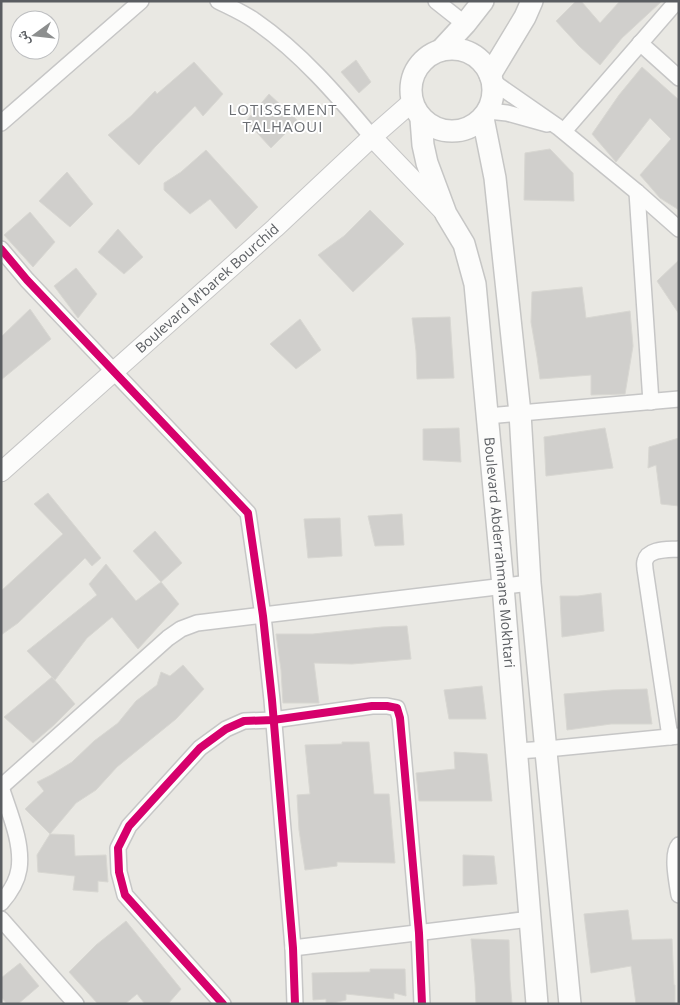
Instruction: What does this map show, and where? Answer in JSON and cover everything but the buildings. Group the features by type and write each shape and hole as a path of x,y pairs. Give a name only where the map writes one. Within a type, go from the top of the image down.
{"main road":[{"path":"441,50 483,1"},
{"path":"491,78 532,1"},
{"path":"416,110 430,126 441,131 464,130 474,125 486,114 493,96 491,78 484,65 476,56 465,51 453,49 441,50 431,54 422,61 412,80 410,91 427,163 446,214"},
{"name":"Boulevard Abderrahmane Mokhtari","path":"486,114 495,178 520,413 530,583 570,1004"},
{"name":"Boulevard Abderrahmane Mokhtari","path":"446,214 464,244 475,284 503,586 537,1004"}],"street":[{"path":"1,124 141,1"},
{"path":"218,1 254,19 290,48 346,106 372,137"},
{"path":"436,1 465,24"},
{"path":"561,129 677,1"},
{"path":"640,43 679,78"},
{"path":"491,78 561,129 679,229"},
{"name":"Boulevard M'barek Bourchid","path":"1,472 275,228 372,137 416,110"},
{"path":"486,114 507,112 561,129"},
{"name":"Boulevard Abderrahmane Mokhtari","path":"372,137 446,214"},
{"path":"637,192 651,402"},
{"path":"1,249 27,280 248,513 263,616 273,720 293,948 295,1004"},
{"path":"487,416 679,399"},
{"path":"517,751 674,737 645,569 645,559 648,555 657,551 679,549"},
{"path":"1,903 10,892 19,870 20,850 1,787 168,638 181,629 197,623 530,583"},
{"path":"220,1003 125,895 119,872 118,848 129,826 200,748 226,729 244,722 273,720 372,706 387,706 397,708 400,718 419,933 422,1004"},
{"path":"679,845 675,849 679,895"},
{"path":"1,919 76,1004"},
{"path":"293,948 530,919"}],"cycle path":[{"path":"1,249 27,280 248,513 263,616 272,700 293,948 295,1004"},
{"path":"223,1004 125,895 119,872 118,848 129,826 200,748 226,729 244,721 273,720 372,706 397,708 400,718 419,933 422,1004"}],"district":[{"name":"LOTISSEMENT TALHAOUI","path":"283,118"}]}
